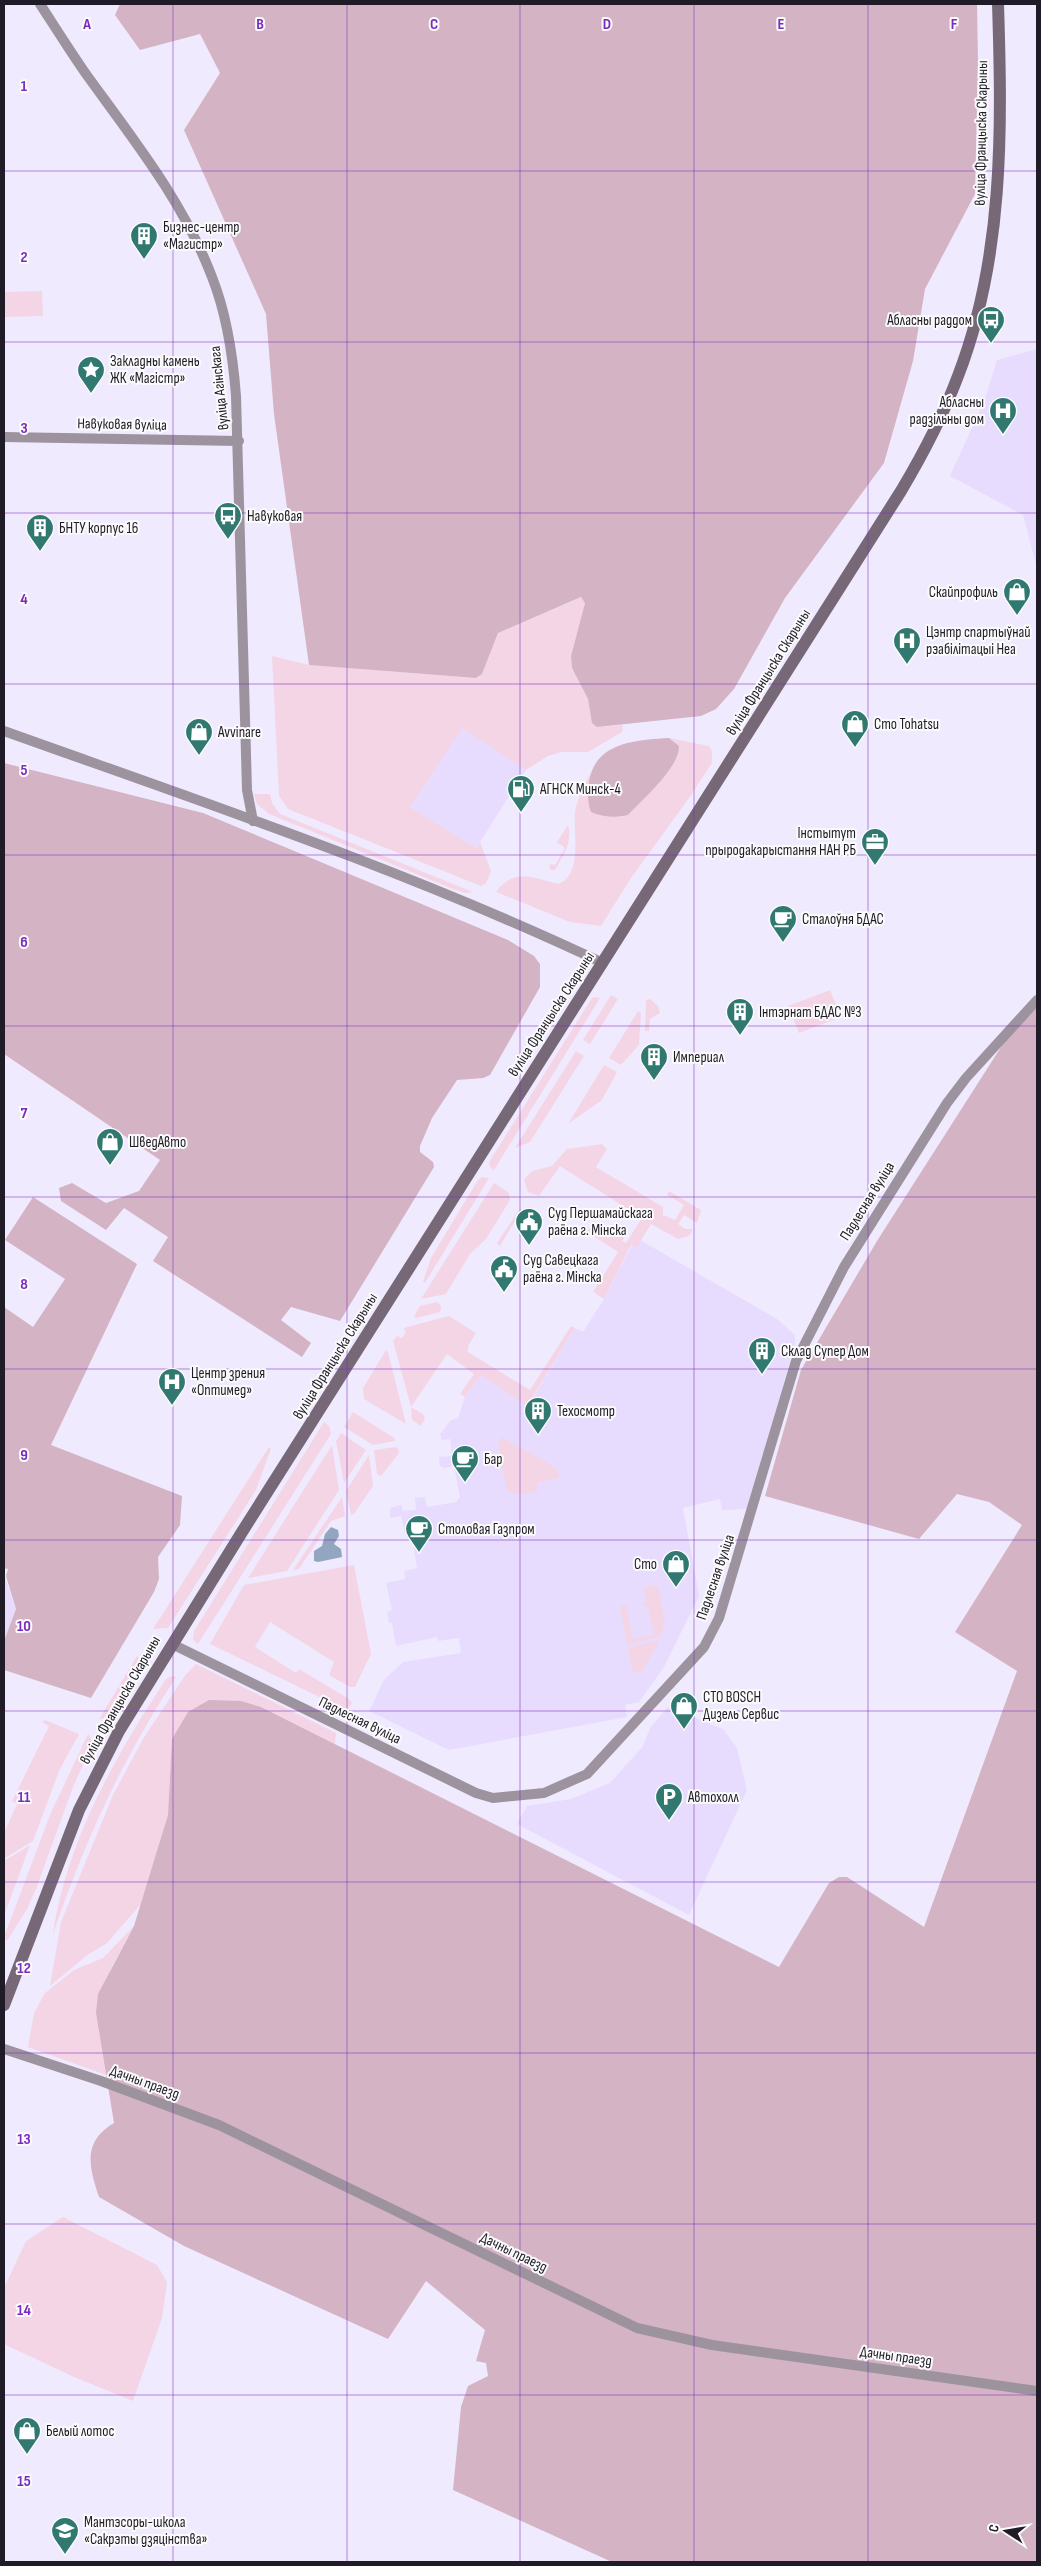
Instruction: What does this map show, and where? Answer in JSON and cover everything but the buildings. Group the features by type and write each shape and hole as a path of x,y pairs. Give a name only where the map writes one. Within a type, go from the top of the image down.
{"main road":[{"name":"вуліца Францыска Скарыны","path":"4,2005 92,1780 119,1731 172,1644 901,491 929,442 964,360 977,313 996,213 1000,130 998,4"}],"street":[{"name":"вуліца Агінскага","path":"40,4 85,72 161,179 200,249 218,295 230,343 239,441 238,539 247,790 253,821"},
{"name":"Навуковая вуліца","path":"4,438 239,441"},
{"path":"4,731 150,782 334,851 536,931 603,963"},
{"name":"Падлесная вуліца","path":"172,1644 476,1793 493,1798 544,1793 587,1774 693,1660 710,1636 719,1618 741,1548 792,1373 808,1335 844,1267 947,1103 966,1078 1037,1000"},
{"name":"Дачны праезд","path":"4,2049 101,2081 219,2126 637,2328 712,2345 1037,2391"}],"shaded area":[{"path":"120,4 977,4 978,61 975,194 925,289 913,361 884,463 785,598 734,689 716,709 701,716 597,727 592,723 588,699 572,668 571,656 585,603 581,597 498,633 482,674 476,678 309,665 274,414 266,314 184,130 220,73 200,34 140,50 115,15"},
{"path":"42,291 43,316 4,317 4,292"},
{"name":"Абласны радзільны дом","path":"1037,349 1037,568 1023,515 950,476 985,399 997,360"},
{"path":"582,597 585,603 571,656 572,668 588,699 593,723 597,727 623,725 622,732 588,752 561,752 548,756 526,770 462,728 410,807 476,848 480,842 491,871 486,883 481,886 288,809 279,796 272,656 309,665 476,678 482,674 498,633"},
{"path":"462,727 526,770 476,848 410,807"},
{"path":"669,738 709,746 712,751 712,763 631,878 601,926 570,922 496,892 510,879 517,877 532,877 558,884 566,879 574,863 576,807 591,772 588,793 620,817 628,815 660,782 674,763 679,746"},
{"path":"669,738 679,746 674,763 628,815 610,816 591,812 588,801 589,782 593,769 599,759 608,751 631,742"},
{"path":"4,763 203,813 508,940 534,956 540,964 540,987 490,1075 483,1078 457,1080 432,1118 420,1146 420,1152 433,1162 434,1167 340,1321 291,1307 281,1320 311,1343 302,1357 153,1261 168,1237 124,1208 106,1230 61,1201 59,1188 72,1183 106,1203 139,1191 160,1160 4,1054"},
{"path":"254,794 270,794 272,803 280,814 473,892 465,893 453,889 269,814 257,804"},
{"path":"568,825 568,843 555,870 551,870 549,867 551,864 555,865 565,848 557,842"},
{"path":"830,990 841,1017 799,1033 788,1006"},
{"path":"611,995 618,999 590,1044 583,1040"},
{"path":"592,998 600,998 494,1170 490,1167 489,1162"},
{"path":"650,999 658,1006 660,1013 650,1019 649,1031 645,1031 646,1000"},
{"path":"1037,1007 1037,2562 612,2562 453,2490 461,2407 468,2386 488,2376 486,2363 476,2361 485,2330 426,2281 388,2339 184,2246 99,2197 91,2165 91,2156 97,2138 114,2123 96,2013 98,1994 134,1926 168,1815 172,1739 188,1712 209,1700 241,1701 261,1707 779,1967 829,1883 839,1877 847,1877 924,1927 1017,1671 955,1632 1022,1525 989,1502 957,1494 919,1539 765,1496 801,1370 877,1241 1010,1033"},
{"path":"638,1011 641,1013 639,1045 621,1065 609,1058"},
{"path":"576,1051 584,1056 530,1142 515,1148"},
{"path":"604,1065 617,1072 602,1100 568,1124"},
{"path":"602,1144 607,1149 596,1167 663,1207 663,1215 675,1220 684,1205 667,1195 669,1191 701,1210 697,1223 684,1215 678,1224 685,1229 693,1229 689,1236 678,1239 651,1224 637,1247 631,1245 604,1299 593,1292 618,1252 587,1232 594,1221 616,1236 621,1229 627,1233 622,1241 626,1243 642,1218 560,1166 539,1196 528,1192 524,1180 532,1171 552,1166 567,1149"},
{"path":"482,1177 489,1178 425,1283 423,1281 431,1258 478,1180"},
{"path":"494,1183 509,1193 510,1200 486,1239 470,1254 446,1294 421,1299"},
{"path":"33,1197 137,1264 51,1445 182,1496 180,1525 158,1557 159,1579 154,1592 91,1698 4,1670 4,1641 16,1609 6,1576 8,1569 4,1568 4,1307 33,1327 65,1279 5,1240"},
{"path":"521,1207 521,1211 500,1246 497,1243"},
{"path":"640,1240 777,1319 795,1335 795,1343 748,1509 722,1510 720,1499 683,1508 699,1596 664,1667 639,1702 625,1705 627,1717 449,1750 369,1711 384,1680 403,1662 461,1653 459,1638 438,1641 437,1637 396,1646 392,1623 389,1623 387,1612 392,1610 386,1583 405,1579 404,1571 417,1568 412,1538 406,1538 401,1516 390,1518 390,1508 401,1505 403,1511 416,1510 415,1498 425,1497 427,1507 456,1502 460,1497 454,1466 444,1468 440,1466 439,1457 452,1456 450,1439 442,1440 440,1434 451,1420 458,1418 465,1397 481,1375 528,1406 575,1328 583,1332 604,1299 632,1245"},
{"path":"437,1302 441,1306 440,1312 416,1318 414,1316 420,1306"},
{"path":"449,1316 476,1333 468,1346 468,1352 530,1390 571,1326 575,1328 527,1406 481,1375 465,1397 460,1394 474,1374 447,1354 411,1407 393,1341 397,1336 402,1338 406,1332 403,1329 407,1327"},
{"path":"386,1350 406,1424 364,1399 363,1388"},
{"path":"411,1407 423,1414 425,1419 421,1426 412,1420"},
{"path":"353,1412 394,1438 395,1441 373,1445 344,1427"},
{"path":"324,1422 329,1426 331,1434 198,1644 193,1640 194,1631"},
{"path":"341,1433 366,1450 344,1483 336,1441"},
{"path":"502,1437 557,1469 559,1478 537,1483 538,1491 521,1495 509,1492 506,1489 498,1443"},
{"path":"332,1445 339,1490 287,1571 248,1578"},
{"path":"269,1447 271,1449 256,1490 168,1628 153,1629"},
{"path":"398,1448 399,1453 381,1476 377,1474 374,1450"},
{"path":"369,1455 373,1486 354,1514 351,1515 346,1491"},
{"path":"342,1497 345,1516 331,1521 299,1569 293,1570"},
{"path":"354,1565 371,1654 355,1687 350,1687 329,1675 334,1662 270,1622 255,1647 296,1673 299,1669 349,1699 352,1703 348,1709 340,1707 210,1644 244,1585"},
{"path":"4,1575 16,1609 4,1641"},
{"path":"654,1585 659,1590 665,1622 661,1636 627,1645 620,1606 626,1604 633,1639 654,1635 648,1609 642,1604 646,1602 644,1587"},
{"path":"660,1640 643,1670 635,1673 632,1671 628,1648"},
{"path":"137,1656 141,1660 104,1718 99,1719"},
{"path":"196,1664 336,1733 335,1744 261,1707 172,1739 168,1815 142,1903 107,1943 86,1956 50,1986 61,1922 113,1795 143,1739 184,1677"},
{"path":"171,1676 176,1677 138,1740 106,1801 78,1865 53,1934 69,1865 96,1800 147,1708 166,1679"},
{"path":"668,1707 723,1729 737,1748 747,1790 689,1915 517,1824 527,1806 571,1799 610,1783 643,1746 650,1728"},
{"path":"45,1720 79,1734 59,1771 33,1841 5,1858 4,1833 17,1804 12,1801 49,1726 42,1722"},
{"path":"88,1734 93,1743 73,1787 36,1889 27,1909 7,1941 4,1937 50,1815"},
{"path":"30,1845 4,1916 4,1861"},
{"path":"134,1926 111,1968 96,2014 106,2075 28,2047 34,2013 45,1993 74,1970 103,1958"},
{"path":"63,2217 157,2265 167,2282 162,2318 133,2401 74,2377 4,2344 4,2288 26,2241"}],"water":[{"path":"331,1527 338,1530 339,1536 334,1544 341,1549 342,1557 318,1562 314,1561 314,1551 322,1546 325,1534"}],"place":[{"name":"Бизнес-центр «Магистр»","path":"144,260"},
{"name":"Абласны раддом","path":"991,344"},
{"name":"Закладны камень ЖК «Магістр»","path":"91,394"},
{"name":"Абласны радзільны дом","path":"1003,435"},
{"name":"Навуковая","path":"228,540"},
{"name":"БНТУ корпус 16","path":"40,552"},
{"name":"Скайпрофиль","path":"1017,616"},
{"name":"Цэнтр спартыўнай рэабілітацыі Неа","path":"907,665"},
{"name":"Сто Tohatsu","path":"855,748"},
{"name":"Avvinare","path":"199,756"},
{"name":"АГНСК Минск-4","path":"521,813"},
{"name":"Інстытут прыродакарыстання НАН РБ","path":"875,866"},
{"name":"Сталоўня БДАС","path":"783,943"},
{"name":"Інтэрнат БДАС №3","path":"740,1036"},
{"name":"Империал","path":"654,1081"},
{"name":"ШведАвто","path":"110,1166"},
{"name":"Суд Першамайскага раёна г. Мінска","path":"529,1246"},
{"name":"Суд Савецкага раёна г. Мінска","path":"504,1293"},
{"name":"Склад Супер Дом","path":"762,1375"},
{"name":"Центр зрения «Оптимед»","path":"172,1406"},
{"name":"Техосмотр","path":"538,1435"},
{"name":"Бар","path":"465,1483"},
{"name":"Столовая Газпром","path":"419,1553"},
{"name":"Сто","path":"676,1588"},
{"name":"СТО BOSCH Дизель Сервис","path":"684,1730"},
{"name":"Автохолл","path":"669,1821"},
{"name":"Белый лотос","path":"27,2455"},
{"name":"Мантэсоры-школа «Сакрэты дзяцінства»","path":"65,2555"}]}
